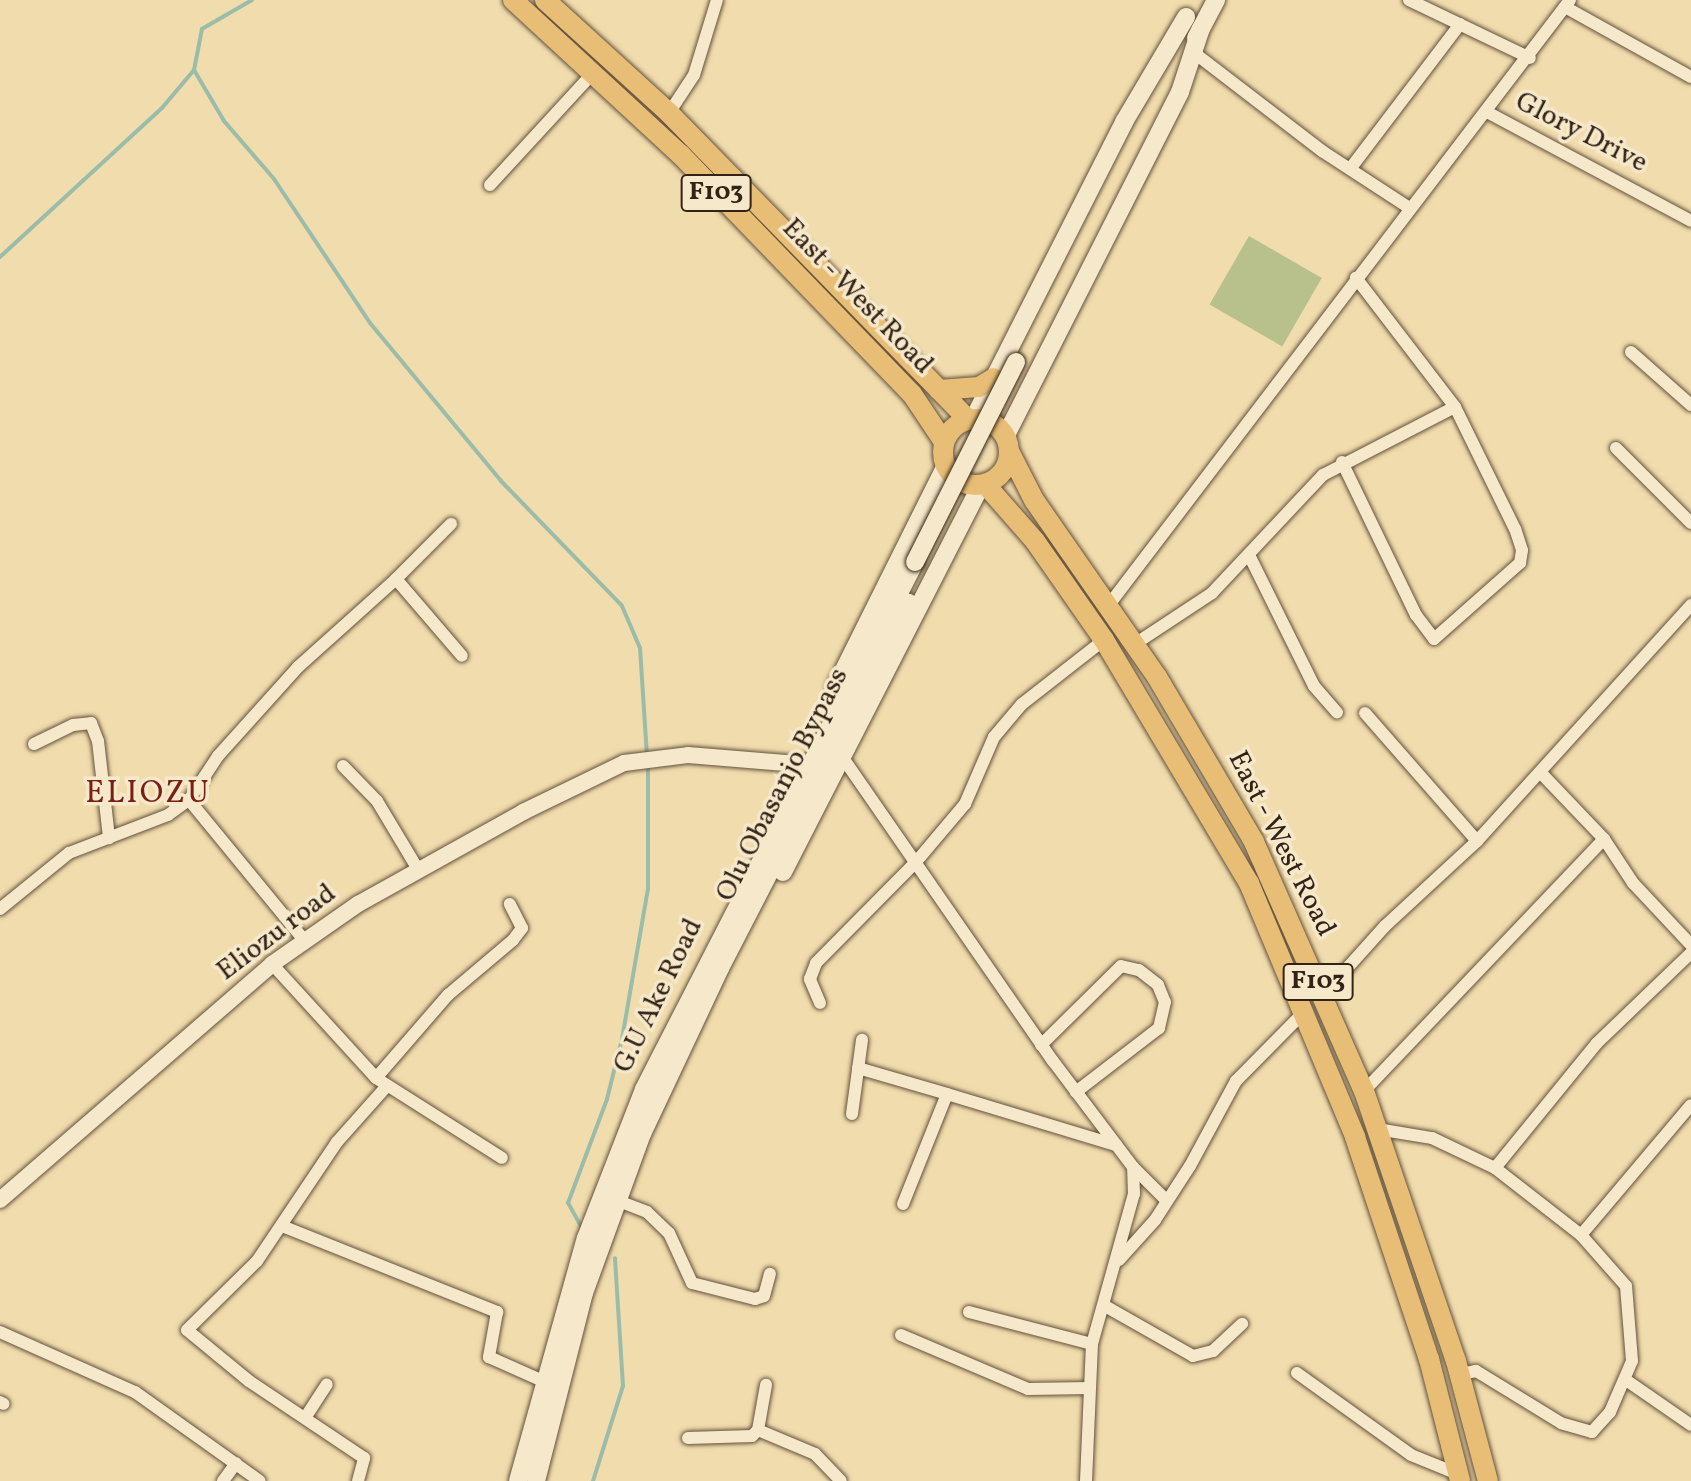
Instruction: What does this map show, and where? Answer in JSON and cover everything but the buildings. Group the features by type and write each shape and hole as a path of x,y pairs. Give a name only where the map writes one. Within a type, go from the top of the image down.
{"main road":[{"name":"East - West Road","path":"513,0 594,72 912,394 944,442"},
{"name":"East - West Road","path":"545,0 669,113 939,390 959,404 971,419"},
{"path":"944,442 954,427 971,419 994,378 1130,110 1194,15 1216,0"},
{"path":"714,964 781,877 983,484 1002,472 1007,444 1162,128 1193,52 1194,15"},
{"name":"Olu Obasanjo Bypass","path":"536,1481 584,1293 616,1200 714,964 920,565 1194,15"},
{"path":"939,390 979,387 994,378"},
{"name":"F103","path":"971,419 990,422 1007,444"},
{"name":"F103","path":"944,442 946,465 964,482 983,484"},
{"name":"East - West Road","path":"1007,444 1034,500 1135,644 1254,842 1324,994 1364,1091 1460,1374 1488,1481"},
{"path":"714,964 798,764 946,465"},
{"name":"East - West Road","path":"983,484 1035,541 1104,640 1249,883 1355,1137 1409,1293 1459,1477"},
{"name":"G.U Ake Road","path":"518,1481 543,1381 623,1140 714,964"}],"street":[{"path":"669,113 694,75 717,0"},
{"path":"1409,0 1530,58"},
{"path":"1108,606 1408,207 1489,113 1568,4 1691,77"},
{"path":"1350,169 1460,24"},
{"path":"1193,52 1350,169 1408,207"},
{"path":"490,185 594,72"},
{"name":"Glory Drive","path":"1489,113 1691,221"},
{"path":"1342,462 1416,615 1434,639 1439,639 1520,563 1522,550 1455,407 1356,278"},
{"path":"1631,352 1691,405"},
{"path":"1135,644 1212,593 1250,557 1323,475 1342,462 1455,407"},
{"path":"1616,448 1691,523"},
{"path":"0,909 69,853 168,815 189,800 218,756 298,667 396,579 451,524"},
{"path":"1250,557 1314,686 1337,712"},
{"path":"396,579 462,656"},
{"path":"1324,994 1385,926 1477,841 1541,773 1623,675 1691,605"},
{"path":"820,1003 810,979 816,963 916,862 965,804 994,737 1022,704 1104,640"},
{"path":"1365,713 1477,841"},
{"path":"34,744 73,725 91,723 98,741 109,838"},
{"name":"Eliozu road","path":"0,1200 272,964 419,871 569,786 624,763 671,755 798,764"},
{"path":"843,758 1041,1045 1133,1167 1166,1200"},
{"path":"343,766 377,801 419,871"},
{"path":"1541,773 1604,839 1633,883 1691,945"},
{"path":"189,800 305,941"},
{"path":"1364,1091 1604,839"},
{"path":"358,1481 364,1458 249,1381 187,1330 257,1261 337,1142 448,995 513,940 522,928 510,904"},
{"path":"1495,1168 1597,1043 1691,953"},
{"path":"272,964 381,1082 502,1158"},
{"path":"1041,1045 1121,966 1139,970 1158,985 1165,1002 1159,1028 1076,1092"},
{"path":"1117,1263 1166,1200 1236,1081 1305,1011"},
{"path":"852,1114 862,1040"},
{"path":"858,1068 1116,1145"},
{"path":"903,1204 947,1094"},
{"path":"1581,1235 1691,1105"},
{"path":"1377,1129 1432,1138 1495,1168 1581,1235 1626,1286 1633,1341 1626,1380 1610,1412 1586,1435 1476,1371 1460,1374"},
{"path":"1086,1481 1092,1344 1134,1194 1133,1167"},
{"path":"616,1200 647,1212 669,1233 692,1283 755,1299 764,1296 770,1274"},
{"path":"282,1226 497,1312 489,1357 543,1381"},
{"path":"1105,1306 1193,1356 1205,1356 1242,1324"},
{"path":"969,1312 1092,1344"},
{"path":"0,1332 135,1392 260,1481"},
{"path":"901,1335 1028,1389 1090,1388"},
{"path":"1297,1373 1411,1455 1459,1477"},
{"path":"1626,1380 1691,1425"},
{"path":"305,1418 327,1384"},
{"path":"688,1438 752,1436 758,1430 766,1385"},
{"path":"758,1430 815,1454 841,1481"},
{"path":"223,1481 236,1463"}],"green space":[{"path":"1249,236 1322,278 1282,346 1210,304"}],"waterway":[{"path":"252,0 202,29 194,70 224,121 274,179 370,323 501,481 622,606 640,648 647,755"},
{"path":"0,257 162,108 194,70"},
{"path":"582,1228 568,1203 607,1099 622,1039 648,889 648,764"},
{"path":"593,1481 623,1386 615,1258"}],"district":[{"name":"ELIOZU","path":"148,794"}]}
